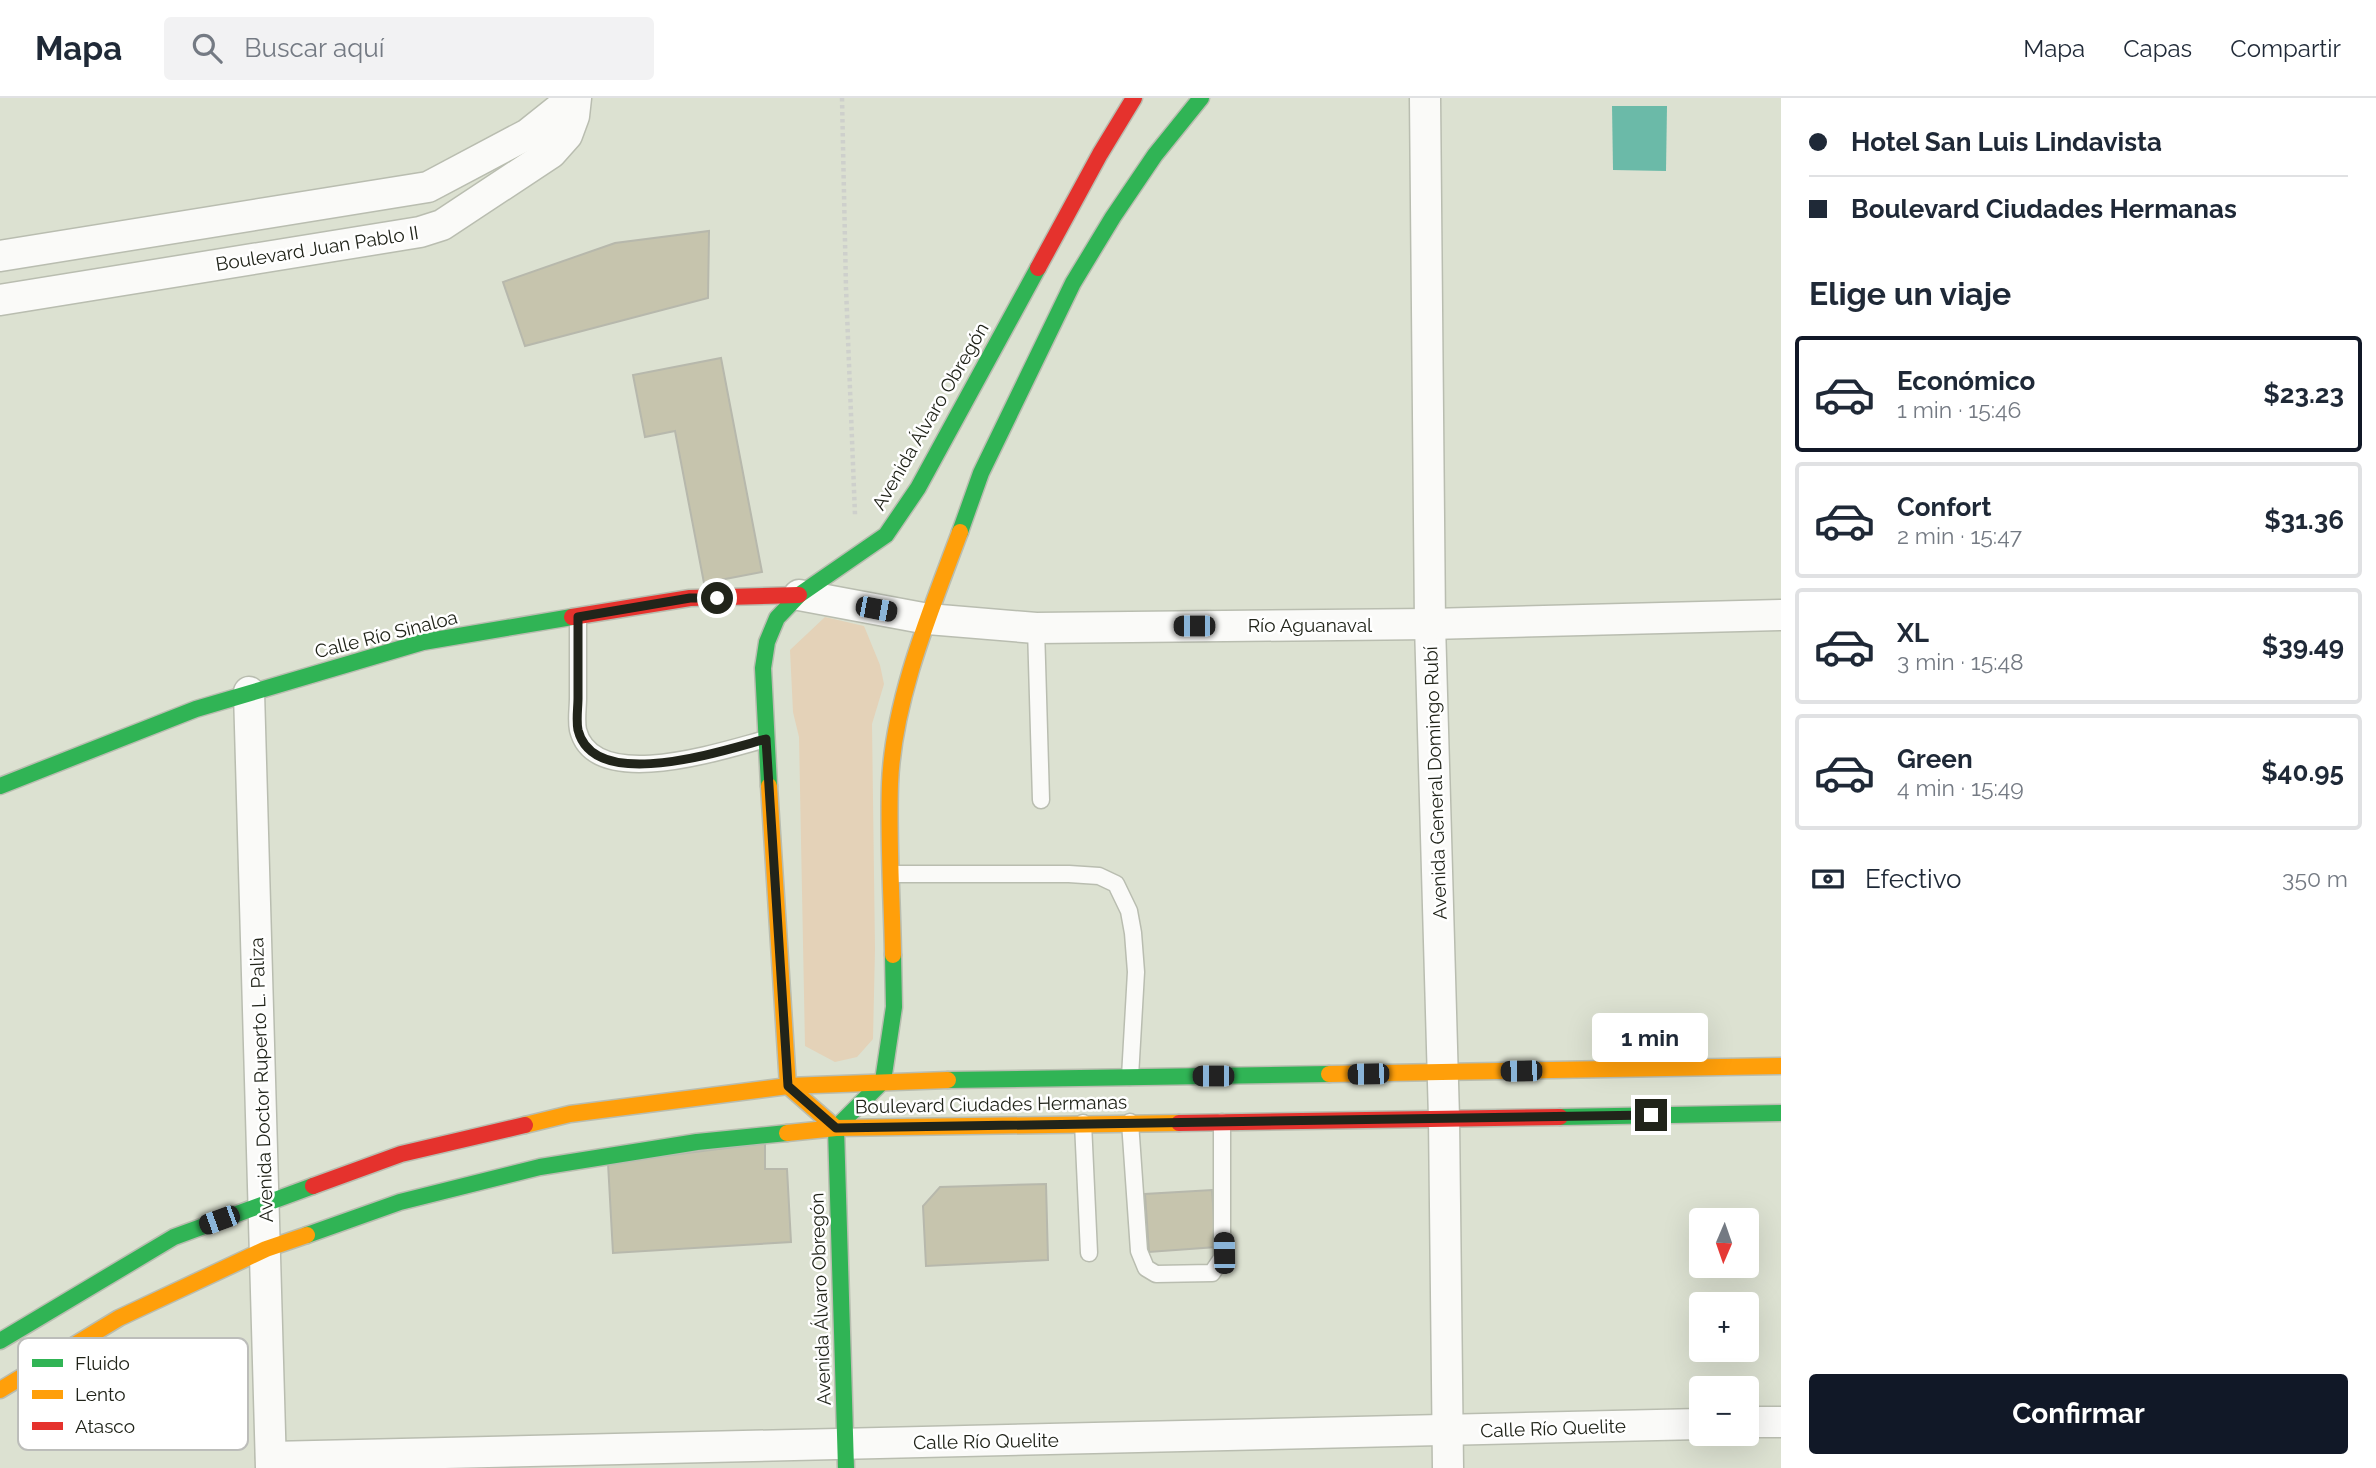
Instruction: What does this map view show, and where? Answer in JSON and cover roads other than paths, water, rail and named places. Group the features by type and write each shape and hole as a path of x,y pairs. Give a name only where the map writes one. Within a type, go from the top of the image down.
{"main road":[{"name":"Avenida Álvaro Obregón","path":"788,1086 766,739 763,668 767,642 777,618 799,595 886,535 918,488 1100,154 1134,98"},
{"path":"788,1086 836,1128 883,1081 894,1007 890,782 901,707 928,619 981,473 1073,283 1112,217 1155,155 1201,98"},
{"name":"Calle Río Sinaloa","path":"0,786 195,709 423,642 690,598 799,595"},
{"name":"Boulevard Ciudades Hermanas","path":"0,1341 174,1237 401,1154 570,1114 788,1086 883,1081 1781,1066"},
{"name":"Boulevard Ciudades Hermanas","path":"86,1338 119,1318 266,1249 400,1202 540,1167 697,1142 836,1128 1781,1113"},
{"name":"Avenida Álvaro Obregón","path":"836,1128 846,1456"},
{"name":"Boulevard Ciudades Hermanas","path":"0,1390 18,1379"}],"street":[{"name":"Boulevard Juan Pablo II","path":"0,256 428,187 528,134 574,98"},
{"name":"Boulevard Juan Pablo II","path":"0,300 420,232 442,225 551,153 566,135 574,116 574,98"},
{"name":"Avenida General Domingo Rubí","path":"1425,98 1430,624 1444,1118 1448,1468"},
{"name":"Río Aguanaval","path":"799,595 928,619 1036,628 1430,624 1781,615"},
{"name":"Avenida Doctor Ruperto L. Paliza","path":"249,692 271,1463"},
{"path":"1759,1423 1781,1422"},
{"name":"Calle Río Quelite","path":"271,1463 846,1456 1446,1431 1689,1424"}],"lane":[{"path":"578,617 578,729 585,746 602,758 618,762 654,764 688,759 766,739"},
{"path":"1036,628 1041,800"},
{"path":"892,874 1069,874 1099,876 1116,884 1129,912 1136,972 1130,1077"},
{"path":"1130,1122 1139,1251 1146,1268 1156,1274 1212,1273 1222,1258 1222,1121"},
{"path":"1083,1124 1089,1253"}],"water":[{"path":"1612,106 1667,106 1666,171 1613,170"}]}
